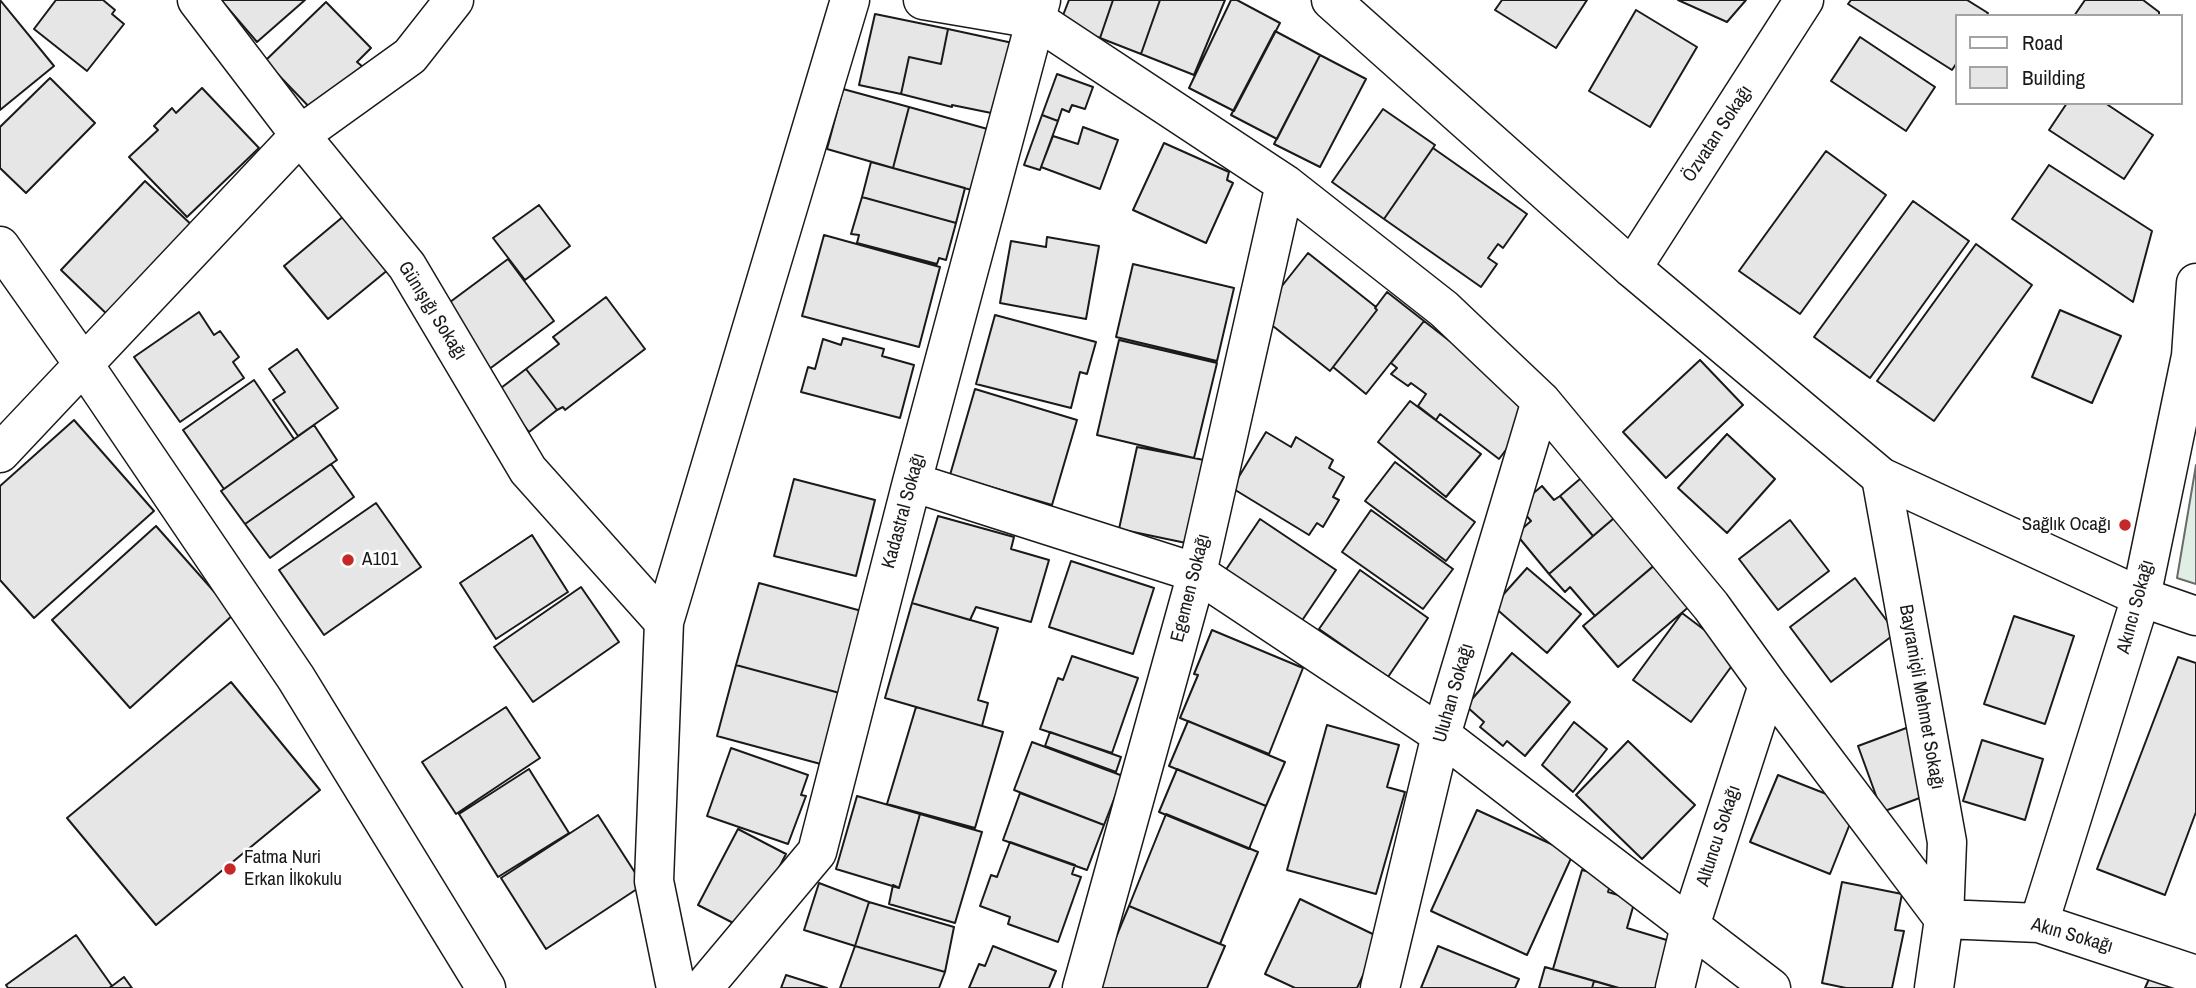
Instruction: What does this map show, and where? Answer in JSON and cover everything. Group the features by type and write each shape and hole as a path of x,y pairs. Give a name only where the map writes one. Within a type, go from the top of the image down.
{"street":[{"name":"Günışığı Sokağı","path":"197,0 300,135 407,266 528,470 664,622"},
{"path":"0,453 300,135 410,56 454,0"},
{"path":"676,988 654,881 664,622 850,0"},
{"path":"923,0 1038,9 1285,184 1444,309 1541,401 1711,606 1944,919"},
{"path":"1331,0 1632,268 1881,477 2141,597 2196,616"},
{"name":"Özvatan Sokağı","path":"1632,268 1804,0"},
{"name":"Kadastral Sokağı","path":"704,988 817,852 1038,9"},
{"name":"Egemen Sokağı","path":"1082,988 1197,573 1285,184"},
{"path":"0,246 296,678 486,988"},
{"name":"Akıncı Sokağı","path":"2039,923 2141,597 2193,355 2196,282"},
{"name":"Uluhan Sokağı","path":"1380,988 1441,735 1541,401"},
{"name":"Bayramiçli Mehmet Sokağı","path":"1881,477 1947,842 1944,919 1934,988"},
{"path":"912,482 1197,573 1441,735 1771,988"},
{"name":"Altuncu Sokağı","path":"1675,988 1690,926 1768,685"},
{"name":"Akın Sokağı","path":"1944,919 2039,923 2196,975"}],"green space":[{"path":"2196,465 2196,584 2177,578"}],"building":[{"path":"0,0 54,66 0,110"},
{"path":"56,0 103,0 115,10 112,14 124,24 87,71 34,29"},
{"path":"221,0 305,0 257,42"},
{"path":"1069,0 1113,0 1100,38 1060,23"},
{"path":"1113,0 1160,0 1141,54 1100,38"},
{"path":"1160,0 1225,0 1194,75 1141,54"},
{"path":"1231,0 1237,0 1280,23 1234,111 1189,88"},
{"path":"1502,0 1587,0 1556,48 1495,10"},
{"path":"1678,0 1746,0 1727,22"},
{"path":"1851,0 1967,0 1988,13 1954,14 1952,70 1848,4"},
{"path":"2085,0 2143,0 2159,12 2159,14 2075,14"},
{"path":"326,2 371,48 357,62 363,67 315,113 265,61"},
{"path":"1636,10 1697,47 1650,127 1589,91"},
{"path":"875,14 948,29 941,64 909,57 901,94 859,85"},
{"path":"948,29 1022,45 1006,116 952,107 901,94 909,57 941,64"},
{"path":"1275,31 1320,55 1277,139 1231,115"},
{"path":"1860,37 1935,87 1906,131 1831,81"},
{"path":"1320,55 1366,79 1320,167 1274,144"},
{"path":"1057,74 1093,87 1085,109 1072,105 1069,112 1062,109 1058,121 1042,115"},
{"path":"50,78 95,123 26,193 0,168 0,127"},
{"path":"202,88 259,148 187,217 129,157 158,130 154,126 172,108 176,113"},
{"path":"843,89 909,107 893,168 827,149"},
{"path":"2066,105 2108,105 2153,135 2124,179 2049,130"},
{"path":"909,107 991,130 975,191 893,168"},
{"path":"1383,109 1435,145 1384,219 1332,182"},
{"path":"1042,115 1058,121 1040,170 1024,165"},
{"path":"1083,127 1118,140 1100,189 1041,167 1053,136 1078,144"},
{"path":"1164,143 1229,172 1227,180 1233,183 1206,243 1133,210"},
{"path":"1433,148 1527,214 1503,248 1498,244 1488,258 1497,264 1481,287 1384,219"},
{"path":"1826,151 1886,195 1800,314 1739,271"},
{"path":"871,162 965,188 956,223 862,197"},
{"path":"2049,165 2152,231 2133,302 2012,219"},
{"path":"145,181 196,229 112,319 61,270"},
{"path":"862,197 956,223 946,260 939,258 937,264 857,243 859,235 851,234"},
{"path":"1913,201 1969,241 1870,378 1814,337"},
{"path":"539,205 570,246 525,280 493,238"},
{"path":"345,215 389,269 328,319 284,266"},
{"path":"824,235 940,267 919,347 802,316"},
{"path":"1047,237 1099,246 1086,319 1000,303 1011,241 1046,247"},
{"path":"1976,244 2032,285 1934,421 1877,381"},
{"path":"1308,253 1377,310 1330,371 1259,315"},
{"path":"508,259 554,321 488,370 442,308"},
{"path":"1133,264 1234,288 1217,361 1116,337"},
{"path":"1387,292 1424,321 1366,394 1333,367 1377,310 1375,308"},
{"path":"606,297 645,349 565,410 563,407 557,410 526,369 559,344 553,337"},
{"path":"2060,310 2121,336 2092,403 2032,377"},
{"path":"199,312 214,335 220,331 239,357 233,362 244,378 180,422 134,357"},
{"path":"995,315 1096,342 1087,374 1080,372 1071,408 976,384"},
{"path":"1424,321 1537,409 1499,459 1440,414 1436,420 1418,406 1426,394 1411,383 1408,386 1391,374 1397,368 1391,363"},
{"path":"843,338 884,349 882,356 914,365 900,418 801,392 808,367 815,369 823,339 841,345"},
{"path":"1119,340 1217,363 1194,458 1097,435"},
{"path":"297,349 338,408 298,436 273,400 285,392 269,369"},
{"path":"1700,360 1743,405 1666,478 1623,432"},
{"path":"526,369 557,410 529,432 497,391"},
{"path":"254,380 294,439 224,489 183,430"},
{"path":"975,389 1077,420 1052,505 950,475"},
{"path":"1410,401 1481,454 1446,497 1378,442"},
{"path":"74,420 154,511 34,618 0,580 0,486"},
{"path":"314,425 337,460 245,524 221,491"},
{"path":"1266,432 1291,447 1296,437 1333,460 1329,468 1344,477 1333,497 1339,500 1323,527 1317,523 1309,535 1232,488"},
{"path":"1727,434 1775,479 1727,533 1678,488"},
{"path":"1137,447 1204,460 1186,543 1119,529"},
{"path":"1395,462 1475,522 1446,561 1365,501"},
{"path":"331,464 354,497 270,558 245,524"},
{"path":"1587,473 1620,513 1593,536 1560,496"},
{"path":"794,479 875,500 856,576 774,556"},
{"path":"1542,486 1554,500 1560,496 1593,536 1549,574 1516,534 1531,521 1518,506"},
{"path":"376,503 421,567 324,635 279,570"},
{"path":"1371,510 1453,569 1423,609 1342,552"},
{"path":"1620,513 1658,562 1595,616 1570,587 1565,592 1549,574"},
{"path":"938,516 1014,537 1011,549 1049,560 1031,622 976,607 970,620 912,603"},
{"path":"1260,519 1336,570 1297,628 1221,577"},
{"path":"1790,520 1829,571 1778,610 1739,559"},
{"path":"156,526 234,614 130,708 52,620"},
{"path":"532,535 568,592 496,639 460,583"},
{"path":"1071,561 1154,588 1133,654 1049,627"},
{"path":"1656,564 1691,605 1618,667 1583,626"},
{"path":"1527,568 1581,614 1547,653 1493,606"},
{"path":"1360,570 1428,618 1388,677 1319,629"},
{"path":"1855,578 1896,633 1831,682 1790,627"},
{"path":"759,583 869,613 847,695 736,665"},
{"path":"581,587 619,642 533,702 494,647"},
{"path":"912,603 998,628 978,700 988,703 982,726 885,698"},
{"path":"1682,613 1739,656 1691,722 1633,680"},
{"path":"2014,616 2074,636 2045,724 1984,704"},
{"path":"1212,630 1303,668 1269,754 1180,718 1198,675 1194,674"},
{"path":"1512,653 1570,702 1525,756 1507,741 1503,746 1480,727 1484,722 1466,706"},
{"path":"1072,656 1138,678 1112,753 1040,729 1058,678 1063,680"},
{"path":"2178,657 2196,663 2196,812 2165,895 2097,869"},
{"path":"736,665 847,695 828,766 717,736"},
{"path":"231,682 320,790 156,925 67,818"},
{"path":"506,707 540,758 456,814 422,762"},
{"path":"916,707 1003,732 975,828 887,804"},
{"path":"1188,721 1285,762 1266,806 1169,766"},
{"path":"1574,722 1607,749 1573,792 1542,765"},
{"path":"1327,725 1399,745 1387,787 1405,792 1376,894 1287,870"},
{"path":"1909,727 1933,793 1882,812 1858,746"},
{"path":"1050,732 1121,757 1116,772 1045,746"},
{"path":"1982,740 2043,759 2025,820 1963,801"},
{"path":"1628,741 1695,805 1642,859 1576,795"},
{"path":"1032,742 1123,776 1104,825 1014,790"},
{"path":"731,748 808,775 801,795 806,796 788,844 707,816"},
{"path":"529,769 569,833 498,877 459,814"},
{"path":"1177,769 1266,806 1249,849 1159,812"},
{"path":"1778,775 1857,806 1830,874 1750,842"},
{"path":"1020,793 1104,825 1087,870 1003,840"},
{"path":"857,796 920,814 899,888 836,869"},
{"path":"1477,810 1573,854 1527,955 1431,911"},
{"path":"920,814 982,832 955,923 889,904 893,885 899,888"},
{"path":"1166,814 1258,852 1220,944 1129,906"},
{"path":"598,815 643,885 546,949 501,878"},
{"path":"738,829 786,854 747,930 698,905"},
{"path":"1010,842 1075,865 1072,874 1081,877 1058,942 1008,924 1010,917 980,906 991,875 997,877"},
{"path":"1582,870 1612,878 1608,892 1635,900 1627,928 1670,941 1657,988 1619,988 1553,969"},
{"path":"1842,882 1902,894 1895,930 1904,931 1892,988 1846,988 1822,983"},
{"path":"819,883 869,902 855,946 804,930"},
{"path":"1300,899 1381,938 1357,988 1295,988 1265,974"},
{"path":"869,902 954,927 945,972 855,946"},
{"path":"1129,906 1225,946 1207,988 1095,988"},
{"path":"76,935 112,986 8,988 6,985"},
{"path":"855,946 945,972 939,988 840,988"},
{"path":"993,946 1056,971 1049,988 969,988 979,964 985,966"},
{"path":"1438,946 1519,979 1515,988 1421,988"},
{"path":"2155,966 2196,988 2145,988"},
{"path":"1545,967 1594,981 1592,988 1539,988"},
{"path":"786,975 827,988 781,988"},
{"path":"124,977 132,988 109,988 112,986"},
{"path":"1594,981 1618,988 1592,988"}],"place":[{"name":"Sağlık Ocağı","path":"2125,525"},
{"name":"A101","path":"348,560"},
{"name":"Fatma Nuri Erkan İlkokulu","path":"230,869"}]}
